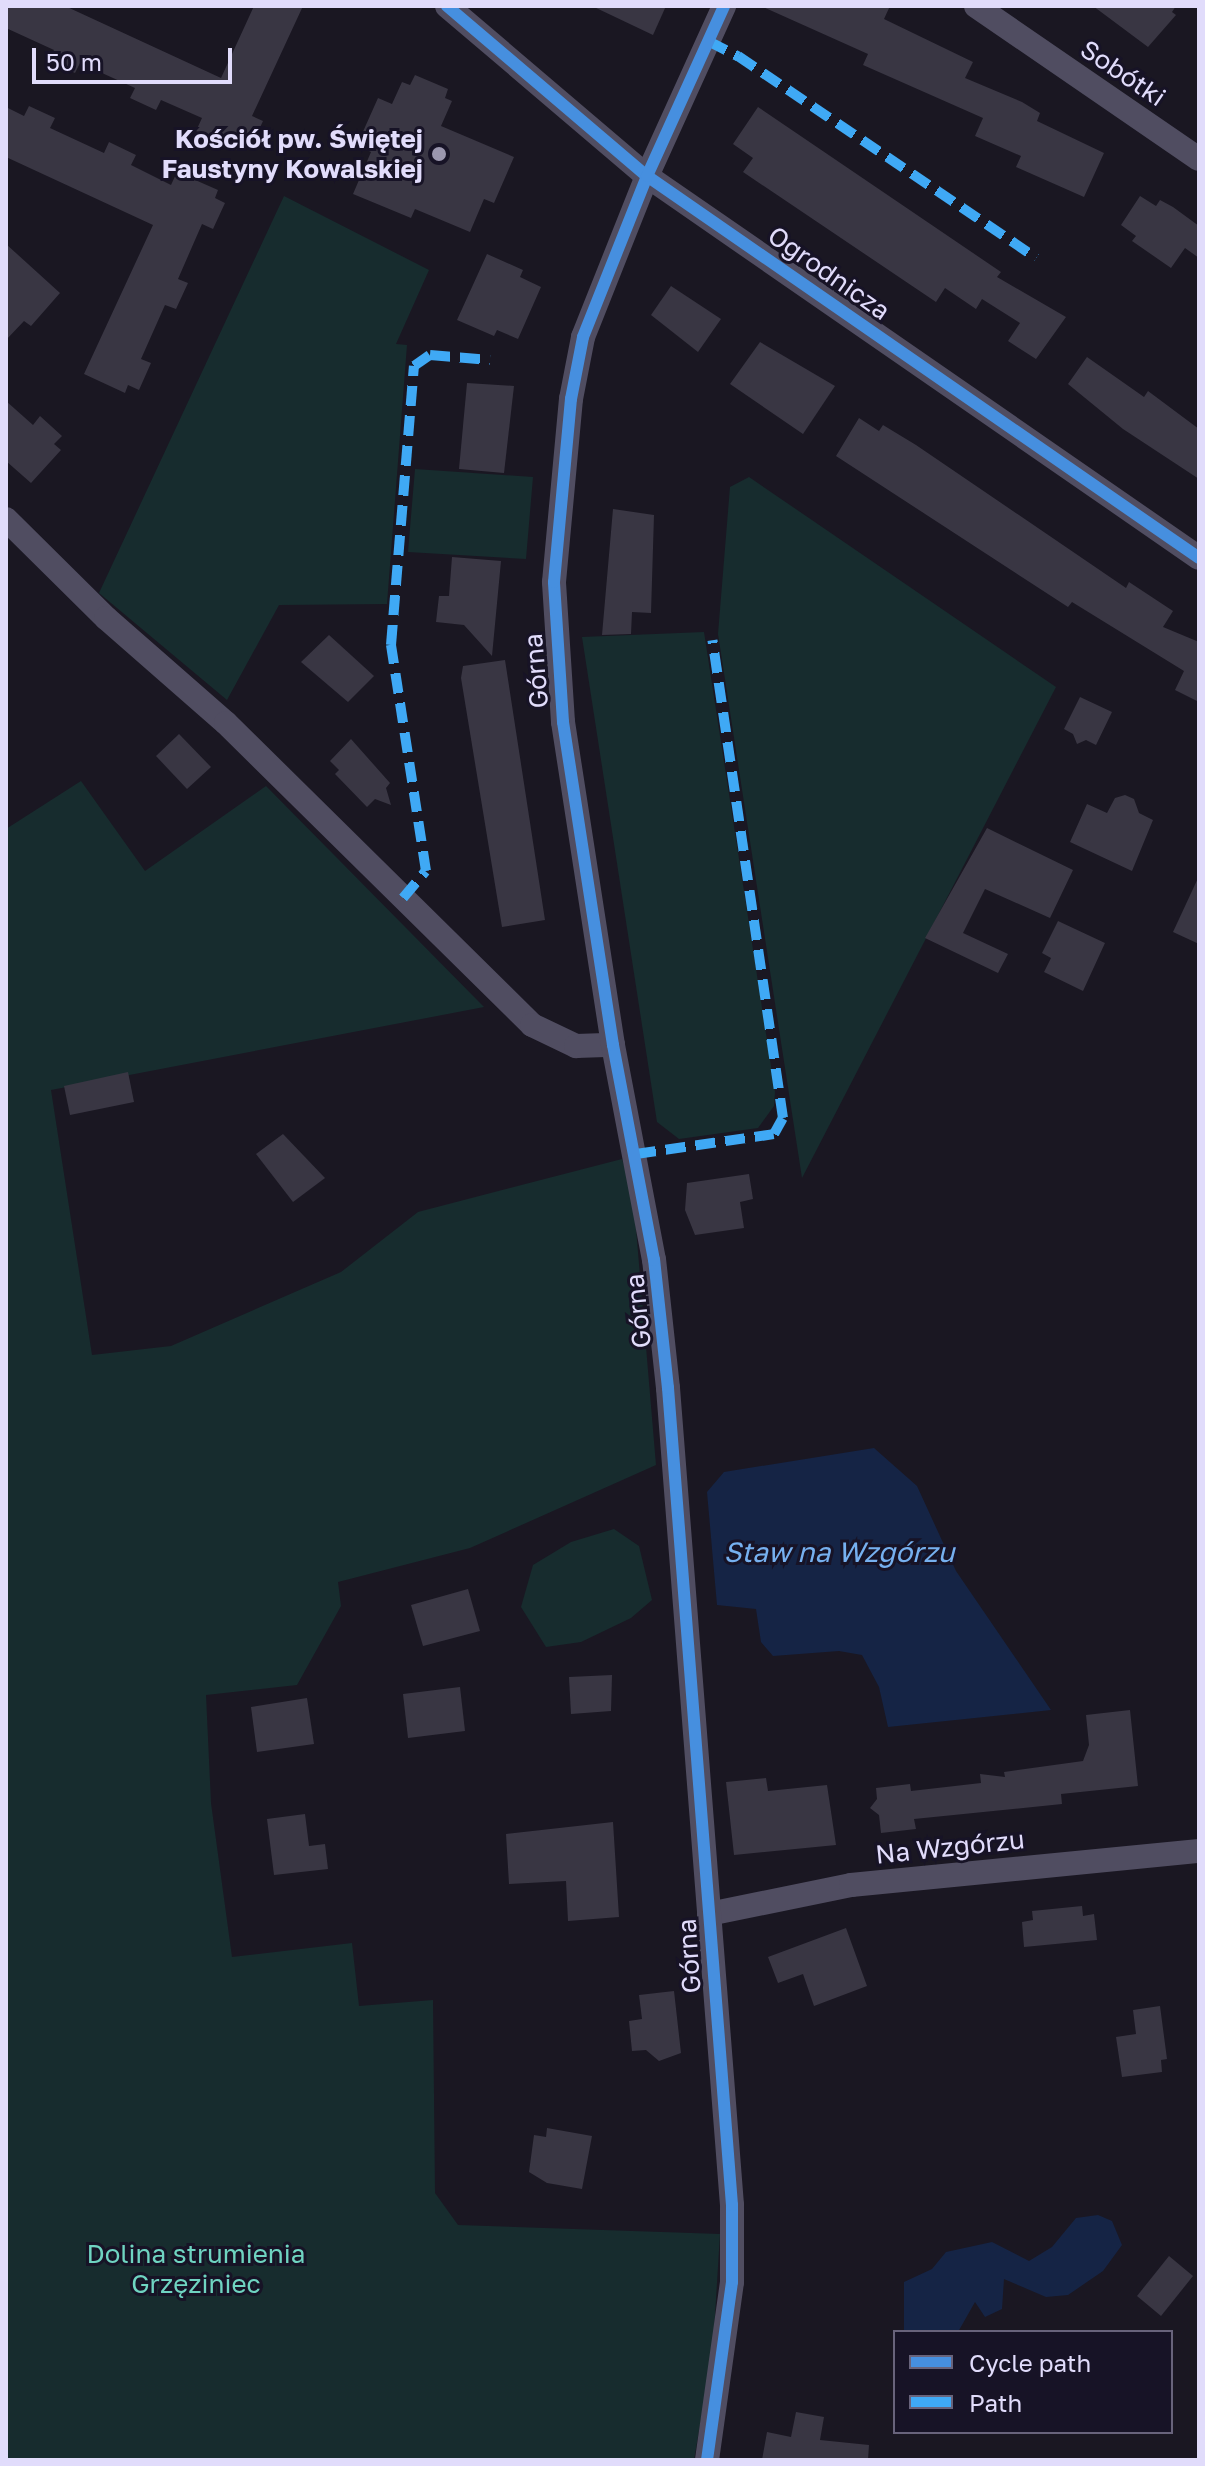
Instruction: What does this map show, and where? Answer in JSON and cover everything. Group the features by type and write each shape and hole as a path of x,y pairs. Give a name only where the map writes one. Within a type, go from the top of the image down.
{"street":[{"name":"Ogrodnicza","path":"447,6 647,176 1199,558"},
{"name":"Górna","path":"707,2460 733,2244 662,1327 635,1146 613,1045 561,708 554,582 576,368 647,176 724,6"},
{"name":"Sobótki","path":"976,6 1199,159"},
{"path":"6,519 106,618 226,723 532,1025 576,1046 613,1045"},
{"name":"Na Wzgórzu","path":"709,1914 851,1885 1199,1851"}],"green space":[{"path":"284,196 429,270 396,344 407,345 387,604 279,605 227,700 99,593"},
{"path":"415,469 533,477 526,559 408,552"},
{"path":"749,477 1056,687 802,1178 718,634 730,487"},
{"path":"704,632 775,1092 774,1106 758,1128 679,1139 657,1122 582,637"},
{"name":"Dolina strumienia Grzęziniec","path":"81,781 145,871 266,786 484,1007 51,1090 92,1355 171,1346 341,1272 418,1212 622,1159 633,1193 656,1465 470,1548 338,1582 341,1606 297,1685 206,1695 211,1803 232,1957 352,1943 359,2006 433,2000 435,2193 458,2225 720,2234 713,2348 694,2460 6,2460 6,829"},
{"path":"614,1529 639,1546 652,1600 631,1618 581,1642 546,1647 521,1607 533,1565 571,1542"}],"water":[{"name":"Staw na Wzgórzu","path":"874,1448 917,1486 956,1571 1051,1710 888,1727 879,1687 862,1655 839,1651 773,1656 761,1642 756,1609 717,1605 707,1492 724,1472"},
{"path":"1098,2215 1112,2221 1122,2245 1103,2271 1068,2295 1046,2297 1004,2279 1002,2309 985,2317 975,2302 959,2330 904,2330 904,2282 932,2269 946,2252 992,2242 1029,2261 1052,2247 1076,2218"}],"building":[{"path":"6,6 65,6 221,78 254,6 303,6 252,116 263,121 251,147 240,142 237,150 196,131 202,118 161,100 156,110 130,98 135,88 80,63 75,73 49,61 54,50 6,28"},
{"path":"592,6 666,6 653,35"},
{"path":"761,6 890,6 884,19 973,62 965,78 1022,102 1040,113 1037,121 1104,153 1084,197 1016,167 1021,156 975,136 983,118 863,65 868,54"},
{"path":"1093,6 1176,6 1172,12 1176,15 1148,47"},
{"name":"Kościół pw. Świętej Faustyny Kowalskiej","path":"415,75 448,89 445,98 452,101 441,126 514,157 494,203 484,199 470,232 415,209 411,218 353,194 371,152 357,145 378,98 392,104 402,82 410,85"},
{"path":"29,106 55,118 50,128 104,153 109,142 136,155 131,165 171,185 177,172 218,190 215,198 225,203 213,229 202,224 178,279 188,283 176,309 165,305 141,359 151,363 139,390 128,385 125,393 84,374 153,225 6,157 6,107 24,116"},
{"path":"758,107 1001,272 997,277 1066,317 1036,359 1008,341 1020,323 982,299 976,309 945,288 936,302 743,172 753,158 733,144"},
{"path":"1140,196 1156,206 1160,200 1199,226 1199,258 1185,248 1171,268 1132,241 1136,236 1121,225"},
{"path":"6,244 60,293 31,326 24,321 6,340"},
{"path":"487,254 523,270 520,277 541,287 518,339 497,330 494,336 457,320"},
{"path":"671,286 721,319 698,352 651,315"},
{"path":"760,342 835,386 803,434 730,384"},
{"path":"1087,357 1144,397 1148,391 1199,429 1199,479 1123,429 1068,384"},
{"path":"467,383 514,386 504,473 459,469"},
{"path":"6,401 33,425 40,416 62,436 54,444 61,450 31,483 6,461"},
{"path":"859,418 879,431 883,425 916,445 1126,588 1129,582 1173,611 1163,627 1199,642 1199,702 1175,690 1184,671 1072,602 1068,607 836,456"},
{"path":"613,509 654,515 651,613 632,612 631,634 602,635"},
{"path":"452,557 501,561 492,656 464,625 436,622 439,596 449,596"},
{"path":"329,635 374,676 348,702 301,662"},
{"path":"505,660 545,920 502,927 461,678 463,666"},
{"path":"1080,697 1112,712 1096,745 1086,740 1077,744 1073,734 1064,729"},
{"path":"179,734 211,767 187,789 156,756"},
{"path":"351,739 390,783 386,788 391,805 375,799 367,807 335,774 339,770 330,761"},
{"path":"1125,795 1134,799 1139,813 1153,820 1132,871 1070,842 1087,804 1107,813 1115,798"},
{"path":"987,828 1073,870 1050,918 985,889 963,933 1008,954 998,973 925,938"},
{"path":"1199,876 1199,944 1173,932"},
{"path":"1058,921 1105,943 1083,991 1044,972 1051,958 1042,953"},
{"path":"128,1072 134,1102 70,1115 64,1086"},
{"path":"283,1134 325,1178 293,1202 256,1154"},
{"path":"749,1174 753,1199 740,1202 744,1228 695,1235 685,1210 687,1183"},
{"path":"468,1589 480,1631 423,1646 411,1605"},
{"path":"612,1675 611,1711 571,1714 569,1677"},
{"path":"460,1687 465,1731 408,1738 403,1694"},
{"path":"307,1698 314,1744 257,1752 251,1707"},
{"path":"1130,1710 1138,1786 1061,1794 1062,1804 914,1819 916,1829 881,1833 879,1815 870,1808 877,1799 876,1788 910,1784 911,1791 981,1783 980,1774 1005,1777 1004,1772 1083,1761 1089,1745 1086,1715"},
{"path":"766,1778 768,1791 827,1785 836,1845 734,1855 726,1782"},
{"path":"305,1814 309,1846 325,1844 328,1869 274,1875 267,1819"},
{"path":"613,1822 619,1917 568,1921 566,1881 509,1884 506,1834"},
{"path":"1082,1906 1083,1916 1094,1914 1097,1940 1024,1947 1022,1922 1033,1920 1032,1911"},
{"path":"846,1928 867,1986 814,2006 803,1974 778,1983 768,1957"},
{"path":"674,1991 681,2053 659,2061 646,2050 632,2051 629,2021 642,2019 639,1995"},
{"path":"1160,2006 1167,2059 1161,2060 1162,2072 1122,2077 1116,2037 1136,2034 1133,2010"},
{"path":"547,2128 592,2136 582,2189 547,2183 529,2172 534,2135 546,2137"},
{"path":"1169,2256 1193,2276 1161,2316 1137,2296"},
{"path":"796,2412 824,2417 820,2440 869,2445 868,2460 762,2460 767,2432 791,2437"}],"marked path":[{"path":"708,41 738,56 1036,258"},
{"path":"403,898 426,871 391,645 414,366 430,355 490,360"},
{"path":"636,1154 774,1134 783,1118 712,640"}],"cycle path":[{"path":"447,6 647,176 1199,558"},
{"path":"707,2460 732,2282 732,2205 668,1388 654,1260 613,1045 563,722 554,582 571,399 583,337 647,176 724,6"}],"place":[{"name":"Kościół pw. Świętej Faustyny Kowalskiej","path":"439,154"}]}
